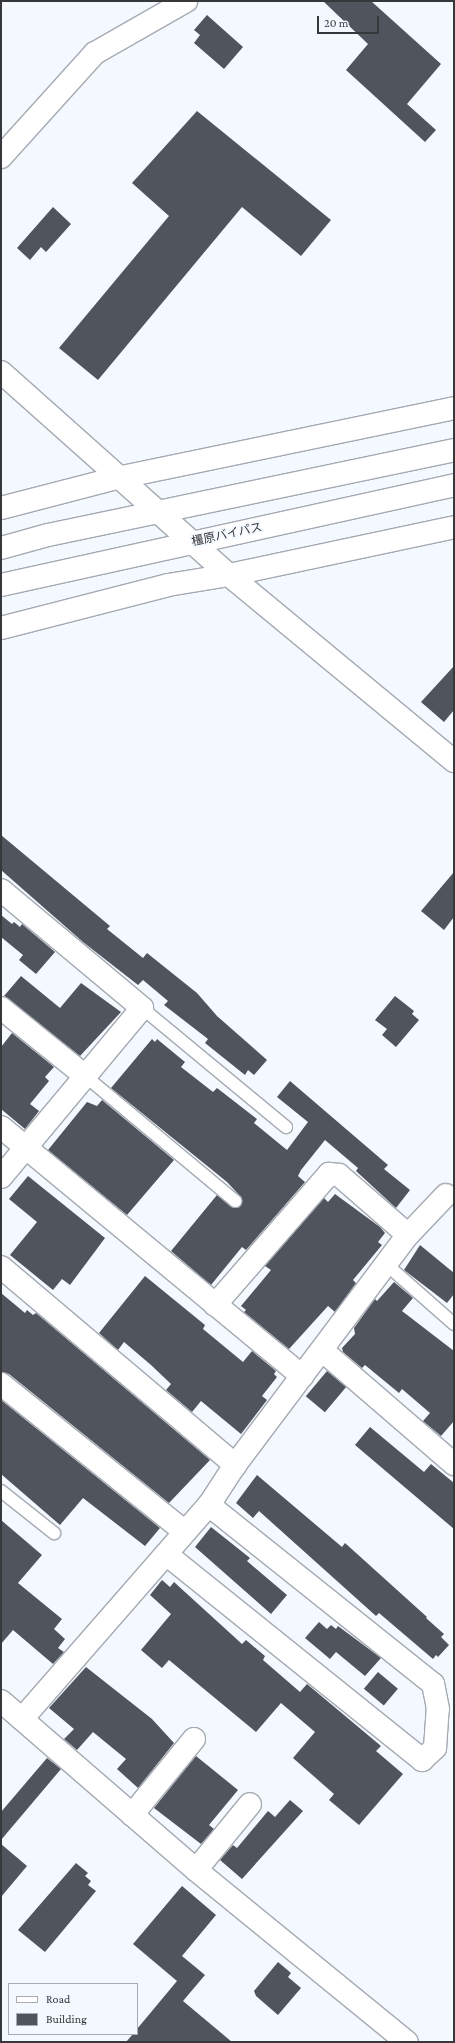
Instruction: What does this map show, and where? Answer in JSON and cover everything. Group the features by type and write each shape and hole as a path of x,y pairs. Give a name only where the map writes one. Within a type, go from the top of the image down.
{"main road":[{"path":"1,157 96,53 186,1"},
{"path":"1,372 191,543 454,761"},
{"path":"1,508 117,478 454,408"},
{"path":"1,548 158,512 454,450"},
{"name":"橿原バイパス","path":"1,586 454,485"},
{"path":"1,628 168,585 230,575 454,527"},
{"path":"1,890 142,1008 84,1075 1,1177"},
{"path":"1,1008 84,1075"},
{"path":"1,1128 26,1146 302,1376"},
{"path":"215,1305 329,1174 339,1175 408,1235"},
{"path":"22,1719 209,1505 235,1466 302,1376 323,1351 408,1235 451,1194"},
{"path":"1,1267 235,1466"},
{"path":"323,1351 454,1464"},
{"path":"1,1384 185,1532"},
{"path":"166,1554 422,1760 435,1748 438,1709 433,1684 209,1505"},
{"path":"1,1701 196,1870 407,2042"},
{"path":"132,1815 194,1739"},
{"path":"196,1870 250,1804"}],"lane":[{"path":"142,1008 286,1127"},
{"path":"84,1075 235,1201"},
{"path":"387,1265 454,1324"},
{"path":"1,1491 54,1533"}],"building":[{"path":"323,1 371,1 441,64 407,104 436,130 425,142 346,70 368,44"},
{"path":"207,15 243,47 224,69 194,43 200,35 194,30"},
{"path":"197,111 331,220 301,256 242,207 98,380 59,348 169,216 132,183"},
{"path":"53,207 71,224 46,252 41,247 30,260 17,248"},
{"path":"454,666 454,710 444,722 421,702"},
{"path":"1,835 110,926 107,929 143,958 147,953 197,993 217,1016 267,1060 254,1075 248,1070 245,1075 205,1043 208,1039 164,1005 168,1001 143,980 138,985 83,942 1,870"},
{"path":"454,872 454,917 444,930 421,911"},
{"path":"1,915 12,924 14,922 20,927 22,924 55,952 36,974 19,960 23,955 1,937"},
{"path":"21,976 60,1008 81,983 121,1012 80,1056 4,996"},
{"path":"395,996 414,1011 412,1014 419,1020 396,1047 382,1035 387,1029 375,1020"},
{"path":"12,1033 54,1067 45,1077 49,1081 30,1104 39,1111 25,1129 1,1109 1,1047"},
{"path":"152,1039 155,1042 157,1039 185,1062 181,1067 213,1092 217,1088 257,1119 254,1123 287,1150 308,1122 277,1097 290,1081 388,1165 384,1169 410,1190 396,1208 356,1171 358,1168 325,1140 301,1170 298,1176 305,1182 246,1250 242,1247 211,1285 171,1251 217,1195 234,1208 241,1205 242,1198 227,1182 111,1088"},
{"path":"102,1100 174,1160 127,1215 48,1150 87,1102 97,1106"},
{"path":"28,1176 105,1238 70,1285 62,1279 53,1290 10,1255 37,1222 9,1199"},
{"path":"335,1194 380,1227 385,1233 378,1242 382,1245 353,1280 356,1283 335,1312 328,1306 289,1349 244,1312 246,1310 241,1306 271,1270 265,1266 324,1198 328,1202"},
{"path":"420,1245 454,1273 454,1294 447,1303 404,1270"},
{"path":"145,1276 205,1325 203,1329 243,1362 252,1351 276,1371 274,1374 277,1377 262,1396 267,1400 241,1434 201,1401 192,1412 166,1390 171,1384 124,1342 118,1350 99,1333"},
{"path":"394,1282 413,1298 402,1311 454,1351 454,1421 441,1436 423,1421 430,1413 402,1389 399,1393 365,1365 362,1368 343,1352 342,1348 355,1334 354,1328 375,1299 377,1301"},
{"path":"1,1293 25,1313 27,1310 33,1315 36,1313 210,1460 169,1503 9,1374 1,1372"},
{"path":"327,1371 346,1387 325,1412 306,1396"},
{"path":"1,1400 160,1528 145,1546 83,1498 60,1525 1,1474"},
{"path":"370,1427 424,1472 431,1464 454,1483 454,1529 355,1445"},
{"path":"257,1475 342,1547 345,1543 444,1634 441,1637 449,1645 438,1657 436,1655 433,1659 379,1613 376,1616 259,1511 253,1518 236,1503"},
{"path":"1,1520 42,1555 18,1583 62,1619 54,1629 65,1639 58,1648 64,1652 53,1664 13,1630 1,1644"},
{"path":"211,1527 250,1558 247,1561 287,1595 271,1614 195,1547"},
{"path":"162,1580 170,1587 174,1582 242,1644 246,1640 265,1656 263,1660 300,1692 307,1684 381,1746 376,1751 403,1774 359,1825 329,1800 334,1794 293,1758 315,1732 281,1703 256,1732 169,1660 162,1668 141,1650 171,1614 150,1595"},
{"path":"319,1622 327,1629 331,1625 336,1629 338,1626 381,1658 365,1676 336,1652 330,1659 305,1638"},
{"path":"86,1667 152,1719 174,1743 138,1788 117,1769 126,1759 93,1732 77,1750 64,1739 74,1729 49,1708"},
{"path":"378,1672 398,1689 384,1706 364,1689"},
{"path":"196,1756 238,1790 209,1825 214,1829 201,1844 154,1808"},
{"path":"47,1758 61,1769 1,1840 1,1812"},
{"path":"290,1800 303,1811 242,1879 220,1860 233,1845 237,1848 268,1811 275,1817"},
{"path":"1,1844 27,1866 1,1897"},
{"path":"76,1863 88,1873 85,1876 91,1881 88,1885 96,1891 45,1952 18,1930"},
{"path":"182,1886 216,1915 182,1956 205,1975 183,2001 232,2042 126,2042 132,2035 138,2035 138,2028 177,1981 133,1944"},
{"path":"278,1962 291,1973 288,1977 301,1988 278,2015 256,1996 254,1991"}]}
